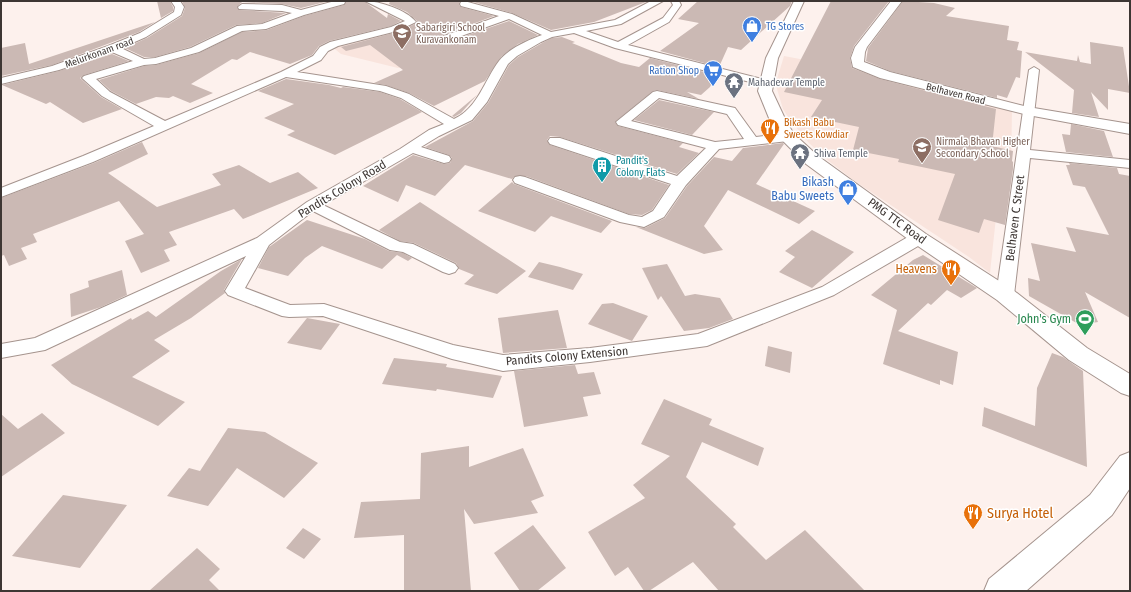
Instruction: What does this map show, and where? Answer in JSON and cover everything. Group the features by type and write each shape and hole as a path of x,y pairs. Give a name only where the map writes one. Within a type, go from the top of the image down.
{"street":[{"name":"Melurkonam road","path":"1,81 55,68 112,48 143,35 178,13 180,7 175,1"},
{"path":"164,126 106,94 88,78 143,62 173,57 195,50 240,28 263,27 302,13 344,1"},
{"path":"1,193 285,74 317,58 324,50 334,44 394,29 411,22 407,18 369,1"},
{"name":"Pandits Colony Road","path":"1,351 38,345 263,242 312,205 411,148 434,133 468,117 481,102 504,62 513,54 537,40 550,35 618,22 644,7 659,1"},
{"path":"619,46 666,20 677,5 675,1"},
{"name":"PMG TTC Road","path":"799,1 772,58 765,91 779,123 788,137 812,160 919,238 1005,295 1078,354 1130,386"},
{"name":"Belhaven Road","path":"897,1 880,26 864,42 857,58 858,64 885,75 1028,111 1130,130"},
{"path":"464,4 509,16 550,35"},
{"path":"242,7 282,8 302,13"},
{"path":"446,38 509,16"},
{"path":"576,31 619,46 766,83"},
{"path":"112,48 143,62"},
{"name":"Belhaven C Street","path":"1005,295 1034,70"},
{"path":"285,74 382,88 405,96 453,124"},
{"path":"752,141 731,111 657,94 622,122 715,146 788,137"},
{"path":"555,141 680,182"},
{"path":"520,180 626,219 644,222 659,214 680,182 715,146"},
{"path":"411,148 444,159"},
{"path":"1023,153 1130,164"},
{"path":"312,205 396,246 407,248 449,268"},
{"name":"Pandits Colony Extension","path":"263,242 234,291 289,311 324,310 452,352 503,363 590,355 700,341 828,291 919,238"},
{"path":"1001,591 1101,505 1130,466"}],"shaded area":[{"name":"Sabarigiri School Kuravankonam","path":"379,33 471,45 437,63 398,68 341,54 330,45"},
{"name":"Nirmala Bhavan Higher Secondary School","path":"784,56 853,69 1012,110 1011,168 997,208 990,273 969,257 856,182 826,159 809,143 783,109 777,89 777,79"}],"building":[{"path":"157,1 170,1 173,11 161,18"},
{"path":"182,1 329,1 301,8 282,4 242,2 237,7 239,10 286,13 262,23 236,25 190,47 155,57 144,57 125,48 147,38 182,16 185,8"},
{"path":"346,1 364,1 387,18 388,14 401,21 391,26 329,41 319,46 312,55 290,64 250,52 237,60 232,59 191,84 213,93 190,103 173,96 169,98 156,97 136,104 111,91 99,80 144,66 156,65 199,53 242,32 267,30 304,16 344,5"},
{"path":"390,1 460,1 459,5 461,7 494,16 443,35 440,38 444,42 509,21 538,35 518,44 502,56 485,81 434,106 409,93 386,85 374,83 403,70 370,45 346,51 341,47 397,32 417,23 417,21 407,12 389,4"},
{"path":"470,1 646,2 594,22 551,30 512,13"},
{"path":"698,1 792,1 790,6 741,50 728,47 719,67 660,51 699,23 678,19"},
{"name":"Nirmala Bhavan Higher Secondary School","path":"831,1 889,1 854,46 850,58 852,68 880,79 996,109 992,146 1013,151 1013,169 1005,225 984,219 979,233 938,220 955,174 898,162 899,159 853,150 859,127 811,117 822,100 784,92"},
{"path":"903,1 934,3 955,8 946,16 1009,26 1007,40 1019,42 1017,50 1022,51 1020,78 1016,77 1007,98 997,95 997,98 890,71 866,61 868,48"},
{"path":"155,22 139,32 52,65 1,76 1,48 25,43 29,64"},
{"path":"562,37 575,42 572,43 621,63 639,67 650,58 716,75 710,87 701,95 687,92 699,99 657,90 653,91 615,122 618,126 683,143 679,147 699,153 677,174 560,137 550,136 547,140 550,145 669,185 652,210 642,215 629,214 526,176 515,176 512,179 465,165 435,196 406,185 398,202 363,186 413,155 444,164 450,163 452,158 449,155 425,147 473,121 488,103 509,65 518,57 552,38"},
{"path":"1090,42 1123,47 1130,93 1108,89 1108,110 1091,92 1099,117 1072,113 1074,90 1025,52 1077,61 1078,55 1080,62 1091,64"},
{"path":"112,54 129,61 84,75 80,78 101,97 122,109 83,123 50,102 46,104 2,85 59,71"},
{"path":"286,79 341,88 380,92 400,99 422,112 335,155 287,135 295,131 264,118 294,104 258,91"},
{"path":"477,95 461,113 454,117 452,116"},
{"path":"659,100 714,112 692,135 634,120"},
{"path":"1071,124 1104,131 1113,157 1066,152 1062,134 1070,135"},
{"path":"142,142 148,154 108,173 157,207 221,185 212,174 239,165 270,183 298,172 318,188 243,219 234,209 169,232 177,245 164,250 170,261 141,273 125,241 144,234 119,201 33,234 37,242 21,248 27,259 9,266 4,255 1,256 1,198 94,163"},
{"path":"784,144 756,184 815,211 799,224 728,190 704,226 723,250 704,254 636,227 645,228 665,218 687,186 714,157 732,161 743,148"},
{"path":"1069,163 1117,168 1119,174 1130,176 1130,318 1085,292 1098,322 1080,325 1029,296 1028,278 1040,281 1031,243 1076,252 1066,227 1109,235 1085,187 1073,185 1066,165 1070,165"},
{"path":"512,182 612,221 601,233 551,216 535,232 478,211"},
{"path":"420,202 526,271 497,294 464,284 474,275 459,269 456,263 414,243 400,241 379,230"},
{"path":"307,220 365,239 389,251 403,253 412,258 408,261 397,255 382,269 322,246 305,258 288,276 258,268 269,247"},
{"path":"812,230 854,252 812,288 779,272 795,257 785,251"},
{"path":"923,255 977,288 961,298 947,290 931,305 928,303 898,331 958,352 953,385 940,380 940,385 883,364 897,310 871,295 913,260"},
{"path":"242,259 224,290 225,293 191,318 154,340 170,351 132,377 185,402 158,426 72,384 51,365 131,318 132,320 148,311 156,317 221,271"},
{"path":"539,262 583,274 573,290 528,277"},
{"path":"667,264 685,296 695,294 720,298 733,319 709,328 684,331 661,296 658,300 642,268"},
{"path":"122,270 127,295 101,307 71,317 70,294 89,287 88,281"},
{"path":"613,303 648,316 632,341 588,324 602,304"},
{"path":"558,310 567,348 503,353 498,318"},
{"path":"307,318 340,324 321,350 287,343"},
{"path":"768,346 792,352 790,373 765,366"},
{"path":"1052,353 1063,357 1083,371 1087,467 982,426 984,407 1035,426 1037,388"},
{"path":"394,358 447,364 446,367 502,376 493,398 437,389 436,391 382,384"},
{"path":"575,365 578,374 594,372 601,394 583,397 588,416 524,427 514,371"},
{"path":"664,399 712,419 709,425 764,448 758,466 702,442 686,477 736,524 733,527 766,560 805,530 865,591 719,591 693,562 649,591 644,591 628,567 615,576 588,532 645,498 633,485 670,456 641,444"},
{"path":"42,413 65,433 1,477 1,414 18,429"},
{"path":"228,428 265,432 318,463 284,498 237,468 208,506 167,496 189,468 200,471"},
{"path":"469,446 469,467 523,448 544,496 531,501 538,513 474,524 464,509 471,591 404,591 404,535 354,538 361,502 420,499 421,453"},
{"path":"63,495 127,505 80,568 12,556"},
{"path":"533,525 566,568 537,591 520,591 494,553"},
{"path":"303,528 321,539 304,559 286,548"},
{"path":"197,548 220,569 209,580 220,591 149,591"}],"place":[{"name":"TG Stores","path":"752,43"},
{"name":"Sabarigiri School Kuravankonam","path":"402,50"},
{"name":"Ration Shop","path":"713,87"},
{"name":"Mahadevar Temple","path":"734,99"},
{"name":"Bikash Babu Sweets Kowdiar","path":"770,145"},
{"name":"Nirmala Bhavan Higher Secondary School","path":"922,164"},
{"name":"Shiva Temple","path":"800,170"},
{"name":"Pandit's Colony Flats","path":"602,183"},
{"name":"Bikash Babu Sweets","path":"848,206"},
{"name":"Heavens","path":"951,286"},
{"name":"John's Gym","path":"1085,336"},
{"name":"Surya Hotel","path":"973,530"}]}
